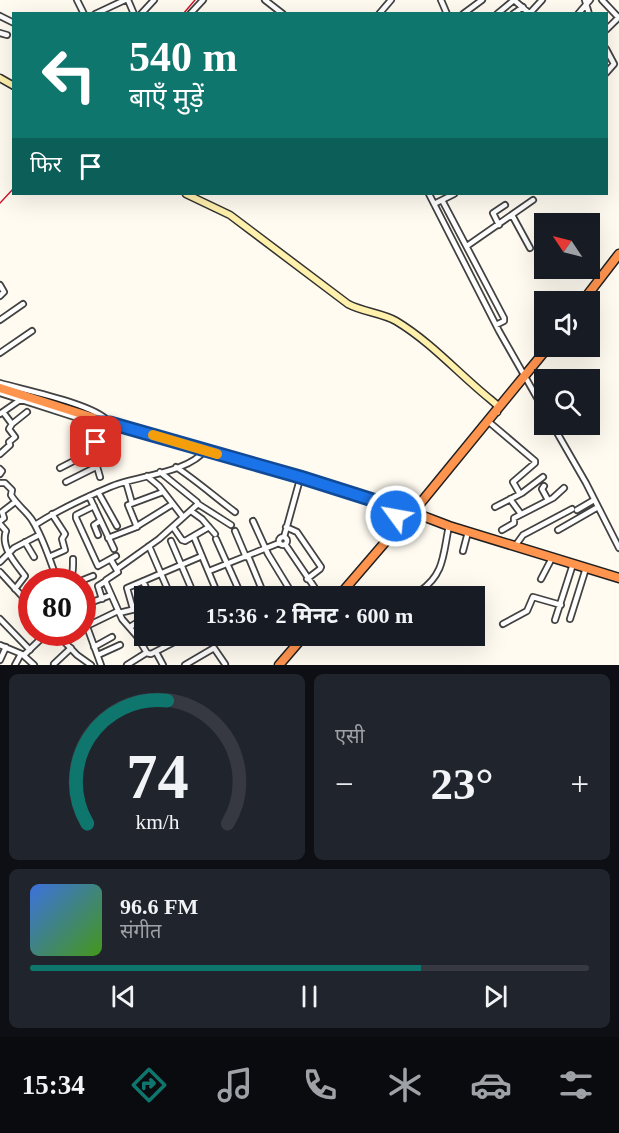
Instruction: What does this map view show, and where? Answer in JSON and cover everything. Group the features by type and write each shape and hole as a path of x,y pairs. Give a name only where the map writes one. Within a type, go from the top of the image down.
{"highway":[{"path":"590,291 619,254"},
{"path":"597,291 619,262"},
{"path":"387,540 397,525 428,493 489,422 541,357"},
{"path":"2,391 300,477 379,502 408,514"},
{"path":"379,502 393,511 440,523 619,578"},
{"path":"393,511 397,518 397,525"},
{"path":"347,586 408,514"},
{"path":"279,665 295,646"}],"street":[{"path":"108,11 126,0"},
{"path":"143,12 154,0"},
{"path":"192,12 203,0"},
{"path":"265,0 281,12"},
{"path":"381,12 391,0"},
{"path":"442,2 448,0"},
{"path":"466,12 482,0"},
{"path":"531,12 542,0"},
{"path":"602,0 619,17 608,28"},
{"path":"499,12 516,1 529,12"},
{"path":"516,12 523,7"},
{"path":"0,33 7,35"},
{"path":"188,195 230,215 348,304 360,310 395,320 430,346 497,405 497,412"},
{"path":"430,195 496,326 534,392"},
{"path":"434,204 452,195"},
{"path":"442,200 504,318 504,321 496,326"},
{"path":"457,249 499,225 533,200"},
{"path":"499,225 493,213 505,205"},
{"path":"512,215 530,248"},
{"path":"0,285 4,292 0,296"},
{"path":"0,319 23,304"},
{"path":"0,353 32,331"},
{"path":"0,342 5,349"},
{"path":"0,382 90,409 110,423"},
{"path":"2,391 20,400 97,423 110,423"},
{"path":"490,399 504,402"},
{"path":"12,424 1,413 20,400"},
{"path":"0,454 10,445 9,442 15,436 9,429 12,424 27,412"},
{"path":"489,422 535,461 513,482 520,494"},
{"path":"97,423 93,452 100,477"},
{"path":"558,435 619,548"},
{"path":"35,525 89,496 197,459 205,450"},
{"path":"60,468 93,452"},
{"path":"66,482 96,467"},
{"path":"176,467 235,512"},
{"path":"0,469 2,471 0,474"},
{"path":"160,472 198,504 205,506 231,525"},
{"path":"147,476 159,486 183,518"},
{"path":"209,571 282,544 287,539 284,537 286,527 300,477"},
{"path":"495,507 520,494 543,477"},
{"path":"126,482 132,503"},
{"path":"0,483 5,483 12,490 11,495 15,502 27,513 35,525 53,568"},
{"path":"544,486 548,500"},
{"path":"502,530 514,523 514,518 548,500 564,488"},
{"path":"99,492 117,526"},
{"path":"136,527 128,506 163,492"},
{"path":"89,496 114,549"},
{"path":"510,499 521,514"},
{"path":"515,546 523,535 594,500"},
{"path":"15,502 1,512 4,518 0,523 6,530 3,535 8,554 25,576 15,589"},
{"path":"117,569 150,546 198,504"},
{"path":"108,537 136,527 171,505"},
{"path":"68,506 73,515"},
{"path":"94,506 76,515 76,518 98,566 116,556"},
{"path":"558,530 598,507"},
{"path":"191,511 209,527 215,536 237,586"},
{"path":"49,556 65,550 62,539 64,534 52,514"},
{"path":"98,536 94,525 100,521"},
{"path":"253,521 288,586"},
{"path":"427,586 442,566 449,526"},
{"path":"173,527 183,541 209,527"},
{"path":"286,527 297,532 321,567 307,579"},
{"path":"235,531 260,586"},
{"path":"463,551 468,532"},
{"path":"0,562 25,542 39,535"},
{"path":"194,537 214,586"},
{"path":"171,541 191,586"},
{"path":"25,542 34,557"},
{"path":"282,544 312,586"},
{"path":"150,546 167,586"},
{"path":"96,622 119,612 133,609 126,589 202,556"},
{"path":"541,579 547,572 552,558"},
{"path":"72,568 74,559"},
{"path":"102,599 98,586 118,573 111,560"},
{"path":"555,620 573,564"},
{"path":"570,619 586,568"},
{"path":"0,572 18,592"},
{"path":"143,580 145,586"},
{"path":"106,581 122,620 130,627 147,653"},
{"path":"96,601 111,595"},
{"path":"503,624 527,611 533,597 561,605"},
{"path":"0,619 30,650"},
{"path":"130,627 134,624"},
{"path":"101,665 94,647 112,637"},
{"path":"98,655 120,645"},
{"path":"0,660 3,646 22,655 34,665"},
{"path":"15,665 22,655 34,646"},
{"path":"127,665 147,653 150,655 169,646"},
{"path":"54,664 71,648 91,665"},
{"path":"185,665 213,648 225,663"},
{"path":"156,652 164,665"}],"railway":[{"path":"185,12 195,0"},
{"path":"0,203 12,190"}],"slow traffic":[{"path":"153,435 217,454"}],"route":[{"path":"96,442 97,423 110,423 379,502 393,511 396,516"}]}
